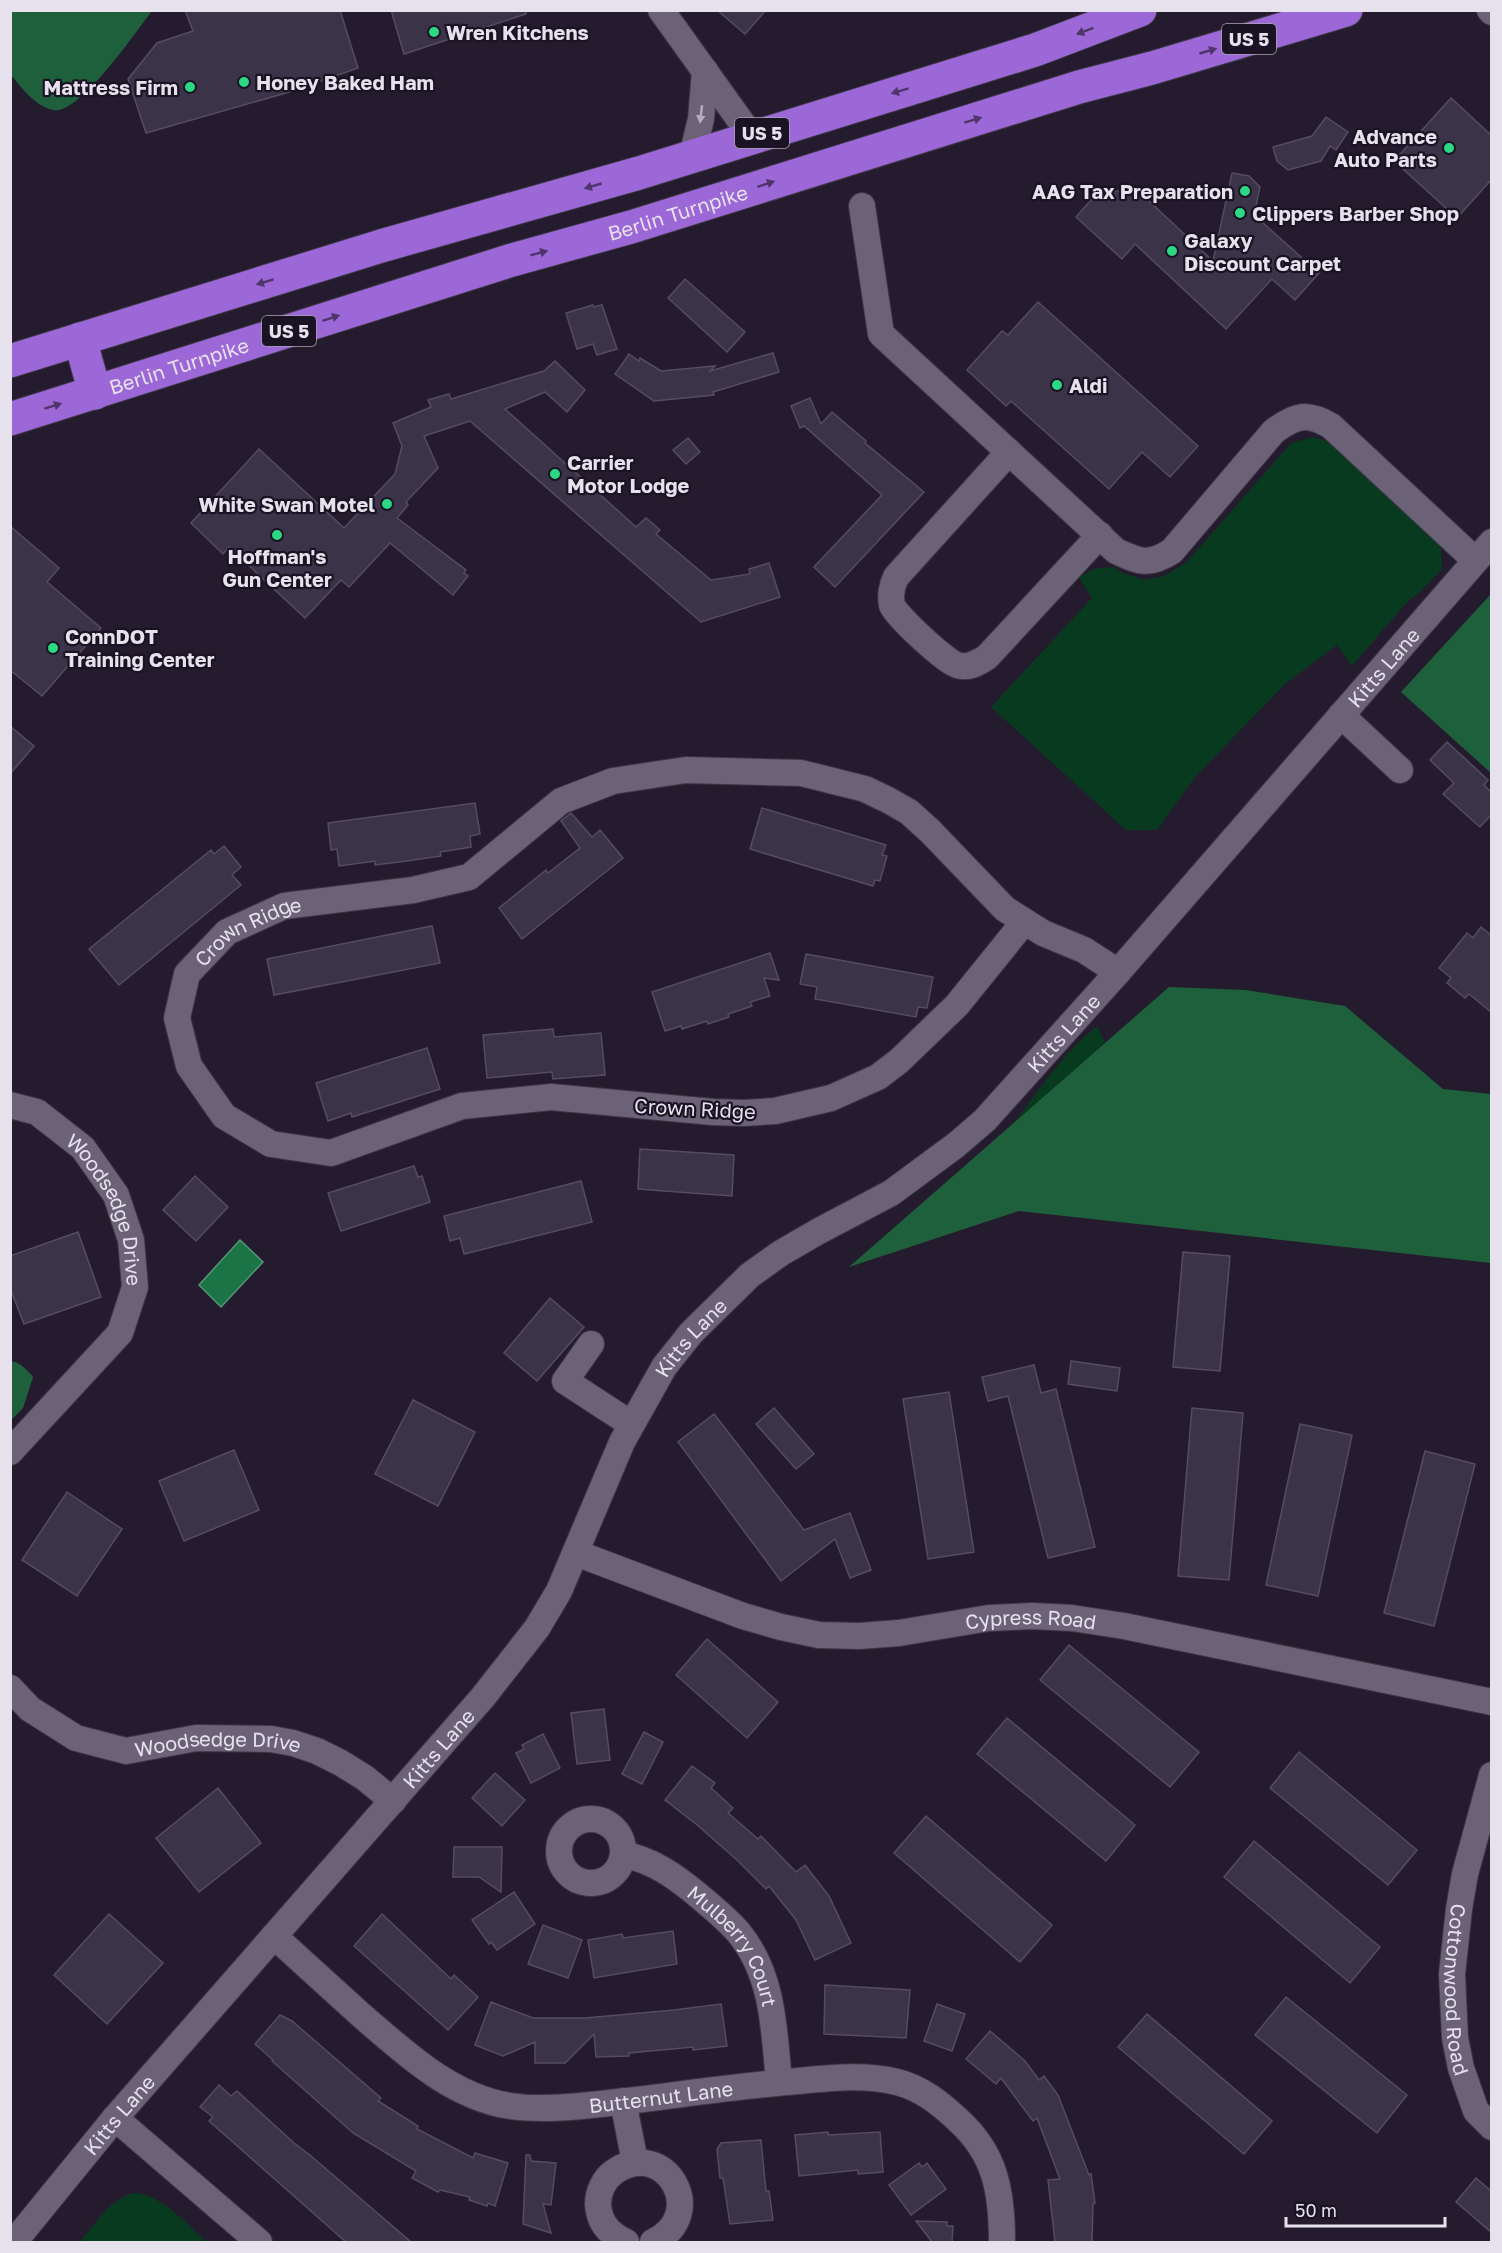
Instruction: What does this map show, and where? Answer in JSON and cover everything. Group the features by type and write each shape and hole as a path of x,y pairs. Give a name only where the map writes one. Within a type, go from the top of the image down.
{"highway":[{"name":"US 5","path":"10,361 381,246 639,172 1035,50 1140,10"},
{"name":"Berlin Turnpike","path":"10,419 512,260 631,227 1078,87 1152,68 1346,10"},
{"path":"631,227 647,201 639,172"},
{"path":"80,339 95,393"}],"street":[{"path":"661,10 733,114 752,136"},
{"path":"692,156 701,119 705,71"},
{"path":"862,206 880,334 1116,551 1139,561 1162,558 1172,551 1274,431 1287,421 1301,417 1316,417 1331,426 1483,551"},
{"path":"1009,452 896,578 892,586 892,605 946,660 959,666 974,665 987,657 1100,535"},
{"name":"Kitts Lane","path":"14,2242 115,2118 483,1697 531,1636 559,1592 606,1477 631,1424 664,1367 691,1333 750,1275 781,1253 891,1193 956,1145 1012,1092 1483,551"},
{"path":"1341,715 1400,770"},
{"name":"Crown Ridge","path":"1023,922 957,1005 899,1061 878,1077 831,1098 775,1111 713,1112 551,1097 462,1106 331,1153 271,1144 224,1116 189,1066 177,1018 187,974 226,932 284,906 413,890 469,877 561,801 613,781 686,770 801,773 865,789 909,813 954,855 988,893 1023,922 1084,950 1118,972"},
{"name":"Woodsedge Drive","path":"10,1105 37,1112 83,1148 116,1195 131,1240 135,1287 120,1333 10,1452"},
{"path":"591,1344 565,1381 631,1424"},
{"name":"Cypress Road","path":"576,1553 743,1616 781,1628 819,1635 859,1636 899,1633 989,1618 1032,1616 1072,1618 1143,1630 1491,1701"},
{"name":"Woodsedge Drive","path":"10,1688 30,1709 76,1737 126,1751 196,1738 271,1738 317,1751 341,1763 365,1778 393,1801"},
{"name":"Cottonwood Road","path":"1491,1775 1465,1874 1452,1974 1455,2038 1461,2068 1476,2111 1491,2127"},
{"name":"Mulberry Court","path":"623,1854 656,1865 674,1875 725,1917 741,1935 762,1972 769,1992 779,2082"},
{"name":"Butternut Lane","path":"274,1936 389,2039 423,2066 451,2085 509,2106 546,2108 779,2082 849,2077 898,2083 924,2092 968,2129 983,2148 994,2171 1000,2195 1002,2242"},
{"path":"623,2101 635,2162"},
{"path":"115,2118 259,2242"},
{"path":"626,2242 615,2237 605,2227 599,2214 598,2200 601,2186 610,2175 621,2166 635,2162 648,2163 660,2168 670,2176 681,2200 680,2214 674,2226 666,2235 653,2242"}],"shaded area":[{"path":"10,11 152,11 92,87 64,108 53,110 35,101 11,75"},
{"path":"1313,437 1327,441 1434,535 1441,549 1442,569 1408,601 1352,666 1337,645 1285,684 1195,777 1157,830 1126,830 991,707 1092,598 1079,578 1093,569 1114,567 1123,573 1144,580 1164,576 1187,562 1291,443"},
{"path":"1491,594 1491,773 1401,692"},
{"path":"1169,987 1246,990 1345,1006 1443,1089 1491,1094 1491,1263 1019,1211 849,1267"},
{"path":"1097,1026 1105,1043 1014,1123 1063,1059"},
{"path":"240,1240 263,1262 221,1307 199,1285"},
{"path":"11,1361 26,1369 33,1377 23,1408 11,1420"},
{"path":"133,2193 164,2204 207,2242 80,2242 110,2207 124,2196"}],"building":[{"path":"185,10 340,10 358,68 286,93 146,133 128,79 157,43 193,31"},
{"name":"Wren Kitchens","path":"391,10 526,10 526,14 404,54"},
{"path":"717,10 766,10 745,34"},
{"name":"Advance Auto Parts","path":"1451,98 1491,135 1491,180 1457,218 1394,161"},
{"path":"1326,117 1348,132 1336,150 1330,146 1321,161 1288,170 1277,161 1273,147 1312,136"},
{"path":"1232,173 1249,176 1260,187 1254,215 1319,273 1295,300 1272,279 1226,329 1135,244 1122,259 1076,217 1092,199 1133,186 1213,261"},
{"path":"685,279 745,332 727,352 668,298"},
{"name":"Aldi","path":"1038,302 1198,446 1170,477 1142,452 1109,489 1011,401 1006,406 967,370 1002,331 1008,335"},
{"path":"593,305 594,307 602,305 617,349 597,355 593,344 577,349 566,313"},
{"path":"773,353 779,372 713,392 714,395 654,401 615,374 629,354 661,371 715,366 710,371"},
{"path":"555,361 585,390 567,412 545,392 505,409 636,527 646,518 660,530 656,534 711,580 750,574 749,569 769,563 780,597 701,622 470,421 424,436 438,468 406,502 408,505 397,518 466,570 464,573 468,576 453,595 390,543 349,587 341,580 305,618 229,547 223,554 191,523 259,449 344,528 395,474 402,446 393,423 431,407 428,400 449,394 451,399 544,371"},
{"path":"810,398 821,424 832,412 924,492 835,587 814,567 882,495 804,426 800,428 791,406"},
{"path":"688,438 700,452 686,464 673,450"},
{"name":"ConnDOT Training Center","path":"10,526 59,568 47,582 101,628 42,696 10,670"},
{"path":"10,726 34,746 10,774"},
{"path":"1447,742 1488,780 1484,785 1491,792 1491,815 1480,827 1443,794 1454,783 1430,760"},
{"path":"475,803 480,834 470,836 471,847 440,852 441,856 407,861 375,865 375,861 339,866 337,849 331,850 328,823"},
{"path":"762,808 886,845 882,855 887,856 880,881 875,880 873,886 750,849"},
{"path":"571,813 592,837 600,830 623,858 522,939 499,908 546,870 548,873 580,848 561,821"},
{"path":"224,846 241,867 232,875 241,885 119,985 89,949 211,850 214,854"},
{"path":"432,926 440,963 274,995 267,959"},
{"path":"1481,927 1491,935 1491,1012 1469,994 1465,998 1447,983 1451,978 1439,968 1467,933 1473,938"},
{"path":"770,953 779,980 764,978 770,996 750,1002 752,1006 708,1024 707,1021 682,1029 681,1026 665,1031 652,992"},
{"path":"806,954 933,977 927,1008 918,1007 916,1017 815,999 817,987 800,984"},
{"path":"553,1029 554,1037 601,1033 605,1075 553,1079 552,1072 487,1078 483,1035"},
{"path":"427,1048 440,1089 352,1117 351,1113 328,1121 316,1083"},
{"path":"640,1149 734,1155 732,1196 638,1189"},
{"path":"414,1166 418,1177 422,1176 430,1202 341,1231 328,1193"},
{"path":"195,1176 228,1207 196,1241 163,1210"},
{"path":"581,1181 592,1222 464,1254 460,1238 450,1241 444,1216"},
{"path":"78,1232 101,1297 24,1324 10,1288 10,1256"},
{"path":"1183,1252 1230,1256 1220,1371 1173,1367"},
{"path":"550,1298 584,1327 537,1381 504,1353"},
{"path":"1071,1361 1120,1368 1117,1391 1068,1384"},
{"path":"1034,1365 1041,1393 1056,1389 1095,1547 1048,1558 1008,1396 988,1401 982,1377"},
{"path":"949,1392 974,1552 928,1559 903,1399"},
{"path":"413,1400 475,1432 438,1506 375,1474"},
{"path":"774,1408 814,1454 796,1469 756,1424"},
{"path":"1192,1408 1243,1413 1229,1580 1178,1576"},
{"path":"714,1414 804,1530 850,1513 871,1570 850,1578 835,1539 781,1581 678,1442"},
{"path":"1300,1424 1352,1435 1318,1596 1266,1585"},
{"path":"234,1450 259,1510 184,1541 159,1481"},
{"path":"1425,1451 1475,1464 1434,1626 1384,1613"},
{"path":"67,1492 122,1529 77,1596 22,1560"},
{"path":"707,1639 778,1702 747,1738 676,1675"},
{"path":"1069,1645 1199,1752 1170,1787 1040,1680"},
{"path":"604,1709 610,1760 577,1764 571,1713"},
{"path":"1007,1718 1135,1825 1106,1861 977,1754"},
{"path":"644,1732 663,1742 642,1784 622,1774"},
{"path":"543,1734 560,1768 531,1783 516,1753 524,1749 522,1745"},
{"path":"1299,1752 1417,1850 1388,1885 1270,1788"},
{"path":"692,1766 715,1783 711,1788 733,1808 728,1813 758,1839 761,1836 796,1872 805,1865 829,1896 851,1943 815,1960 796,1920 769,1886 766,1889 737,1860 665,1800"},
{"path":"495,1773 525,1800 502,1826 472,1798"},
{"path":"218,1788 261,1843 199,1892 156,1838"},
{"path":"926,1816 1052,1925 1020,1962 894,1853"},
{"path":"1254,1841 1380,1947 1350,1983 1224,1877"},
{"path":"454,1847 502,1847 501,1892 479,1877 453,1877"},
{"path":"514,1892 535,1924 497,1950 491,1942 489,1944 472,1920"},
{"path":"109,1914 163,1963 107,2024 54,1975"},
{"path":"382,1914 451,1979 454,1975 478,1997 448,2030 354,1946"},
{"path":"543,1925 582,1940 568,1978 528,1964"},
{"path":"673,1931 677,1964 594,1978 588,1940 622,1934 623,1938"},
{"path":"825,1985 910,1990 906,2038 824,2034"},
{"path":"1286,1997 1407,2095 1377,2133 1255,2035"},
{"path":"491,2002 533,2018 585,2018 721,2004 727,2046 693,2050 693,2047 629,2053 629,2056 596,2057 594,2034 565,2063 535,2063 535,2042 503,2056 475,2045"},
{"path":"937,2004 965,2014 952,2051 924,2041"},
{"path":"1147,2014 1272,2121 1244,2154 1118,2047"},
{"path":"280,2015 292,2021 381,2098 378,2101 418,2126 417,2129 473,2158 475,2153 508,2163 495,2206 469,2200 470,2197 440,2190 438,2192 412,2178 416,2171 353,2133 255,2044"},
{"path":"990,2031 1025,2061 1039,2080 1044,2076 1058,2095 1089,2175 1091,2174 1095,2203 1093,2204 1092,2242 1055,2242 1048,2180 1060,2179 1037,2118 1033,2121 1001,2078 996,2084 966,2059"},
{"path":"219,2085 231,2096 237,2091 294,2143 411,2242 346,2242 209,2121 213,2117 200,2107"},
{"path":"828,2132 828,2135 880,2132 883,2172 858,2174 858,2170 799,2176 795,2135"},
{"path":"761,2140 766,2191 769,2191 773,2220 730,2224 723,2178 720,2178 717,2149 721,2143"},
{"path":"526,2155 530,2155 531,2161 556,2163 551,2205 543,2204 551,2233 523,2224"},
{"path":"919,2163 922,2167 927,2163 946,2189 911,2215 889,2185"},
{"path":"1476,2178 1491,2191 1491,2232 1456,2202"},
{"path":"916,2221 947,2222 947,2226 953,2226 952,2242 932,2242"}],"place":[{"name":"Wren Kitchens","path":"434,32"},
{"name":"Honey Baked Ham","path":"244,82"},
{"name":"Mattress Firm","path":"190,87"},
{"name":"Advance Auto Parts","path":"1449,148"},
{"name":"AAG Tax Preparation","path":"1245,191"},
{"name":"Clippers Barber Shop","path":"1240,213"},
{"name":"Galaxy Discount Carpet","path":"1172,251"},
{"name":"Aldi","path":"1057,385"},
{"name":"Carrier Motor Lodge","path":"555,474"},
{"name":"White Swan Motel","path":"387,504"},
{"name":"Hoffman's Gun Center","path":"277,535"},
{"name":"ConnDOT Training Center","path":"53,648"}]}
